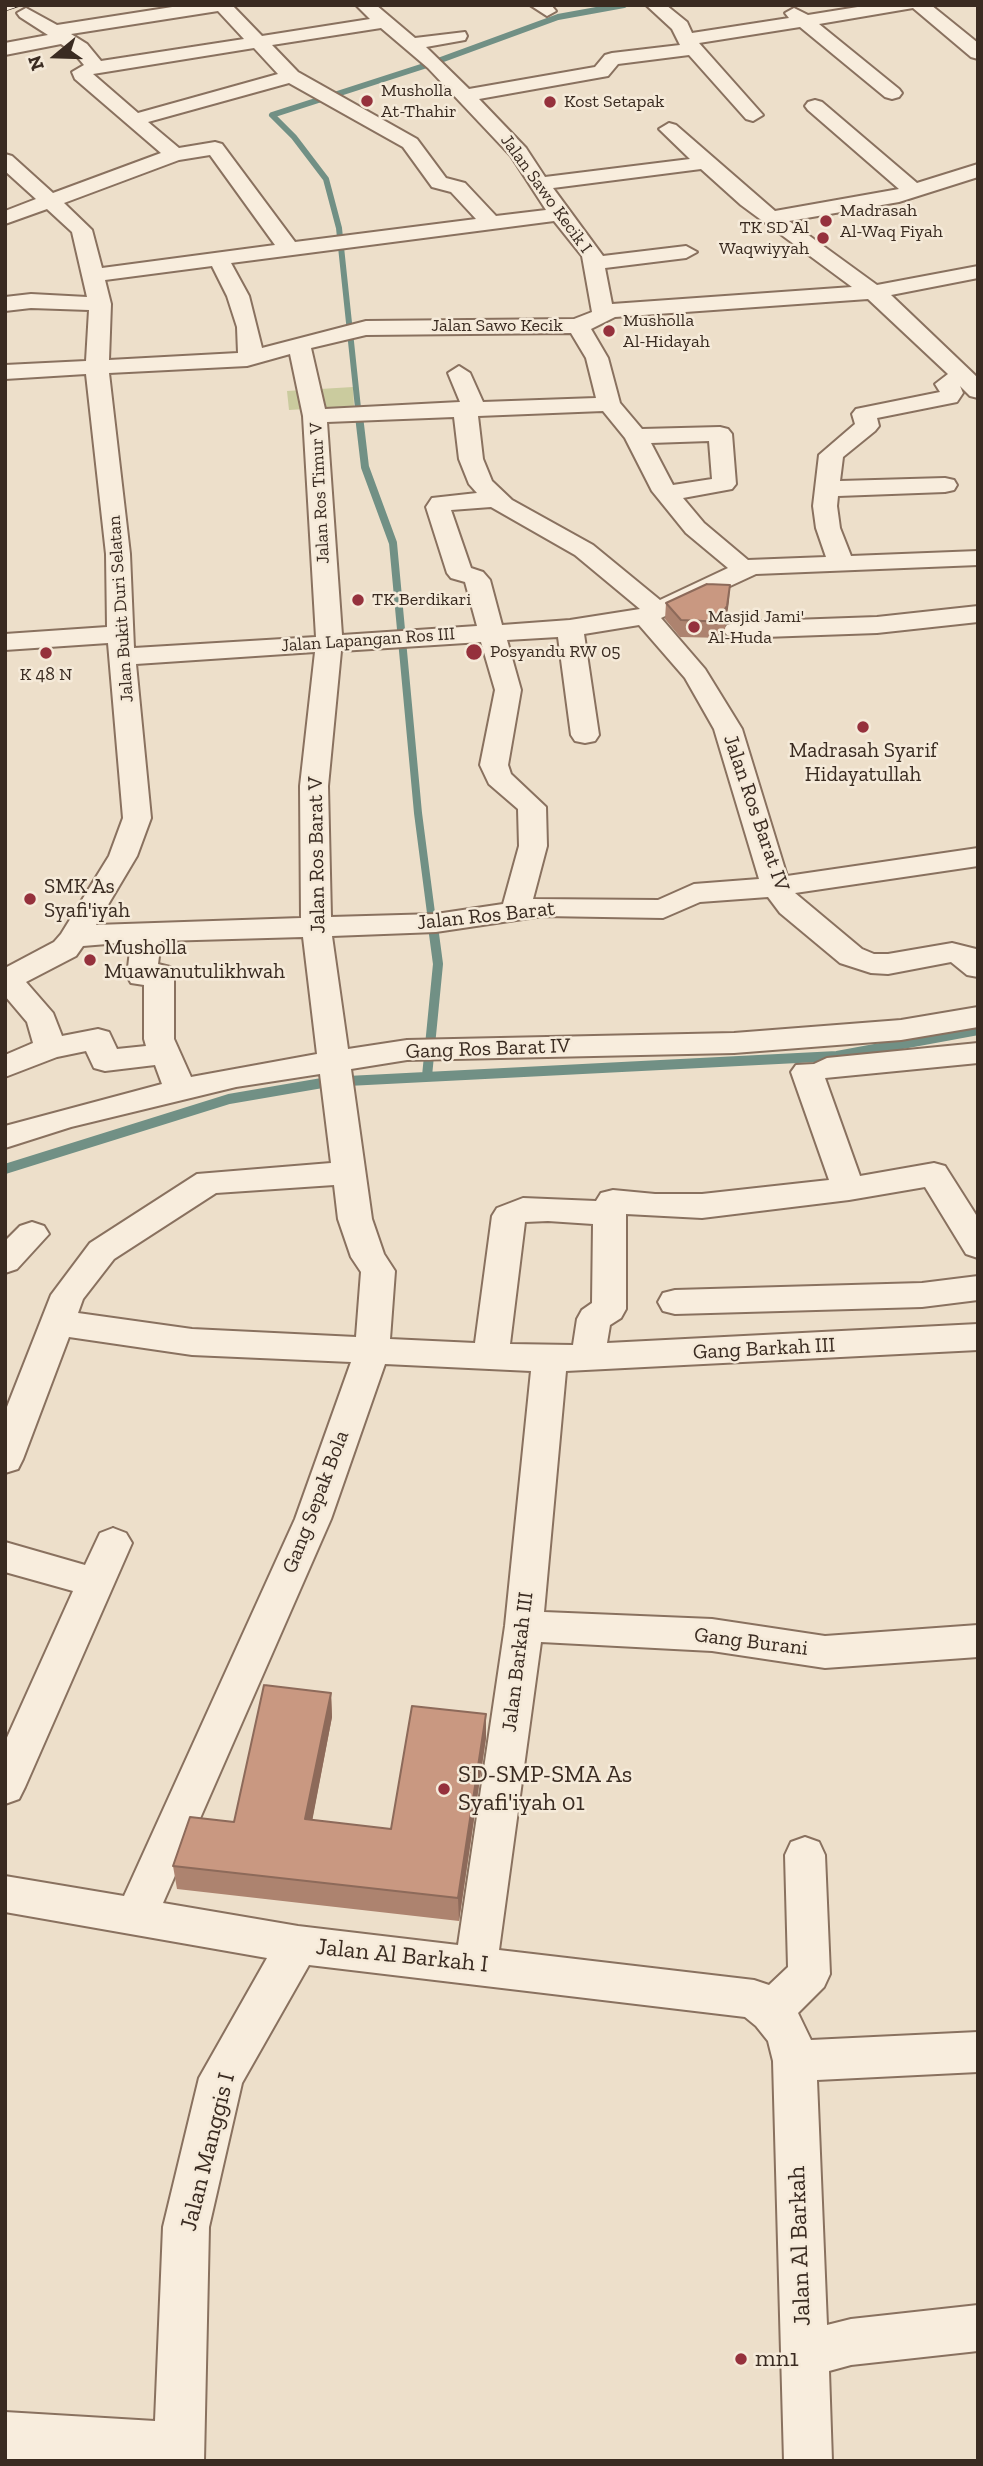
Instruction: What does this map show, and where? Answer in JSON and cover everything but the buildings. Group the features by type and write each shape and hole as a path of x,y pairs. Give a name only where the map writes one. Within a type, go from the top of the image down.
{"street":[{"path":"5,49 58,34 222,5 254,41 291,76 410,143 439,183 458,187 492,225"},
{"path":"655,5 680,26 690,45 753,115"},
{"path":"789,5 804,22 892,93"},
{"path":"466,96 547,87 602,72 612,58 906,5"},
{"path":"920,5 978,53"},
{"path":"175,155 81,74 94,68 254,41 380,11"},
{"name":"Jalan Sawo Kecik I","path":"380,11 519,152 559,214 592,255 603,313"},
{"path":"26,13 90,59 94,68"},
{"path":"411,44 458,36"},
{"path":"134,120 291,76"},
{"path":"815,106 913,190"},
{"path":"669,129 704,163 772,218 858,284 875,292 969,384"},
{"path":"5,218 49,199 175,155 218,149 290,250"},
{"name":"Jalan Bukit Duri Selatan","path":"5,160 82,230 100,304 97,368 118,554 122,645 137,818 123,856 74,939 65,949 6,981"},
{"path":"540,184 704,163"},
{"path":"772,218 892,198 978,170"},
{"path":"94,275 492,225 559,214"},
{"path":"594,263 686,252"},
{"path":"218,258 238,296 248,327 251,349 247,359"},
{"name":"Jalan Sawo Kecik","path":"5,372 247,359 337,333 366,328 578,326 597,320 603,313 875,292 978,272"},
{"path":"5,304 31,301 100,304"},
{"path":"578,326 597,358 609,404 636,436 667,493 695,528 745,570"},
{"name":"Jalan Ros Timur V","path":"299,346 315,416 329,642"},
{"path":"459,373 469,407 471,459 481,484 495,499"},
{"path":"841,564 828,528 825,506 831,455 867,426 864,414 949,397 952,393 946,384 969,384"},
{"path":"315,416 469,407 609,404"},
{"path":"636,436 720,434 724,484 667,493"},
{"path":"828,489 945,485"},
{"path":"495,499 441,503 438,507 460,573 474,576 477,580 508,690 494,765 499,778 515,795 532,807 534,846 516,910"},
{"name":"Jalan Ros Barat IV","path":"495,499 584,550 651,613 696,675 728,729 776,887 790,907 851,956 888,964 952,951 965,956 978,968"},
{"name":"Jalan Lapangan Ros III","path":"5,642 122,645 329,642 570,628 651,613 745,570 978,558"},
{"path":"736,630 877,625 978,614"},
{"path":"570,628 585,734"},
{"name":"Jalan Ros Barat V","path":"329,642 314,786 316,926 333,1072"},
{"name":"Jalan Ros Barat","path":"74,939 99,934 431,923 490,918 516,910 663,909 694,893 776,887 978,857"},
{"path":"147,933 142,976 159,974 159,1039 181,1091"},
{"path":"6,981 24,996 42,1020 50,1048"},
{"name":"Gang Ros Barat IV","path":"5,1137 66,1118 236,1077 333,1072 407,1050 440,1047 734,1043 901,1030 978,1017"},
{"path":"5,1067 50,1048 98,1039 105,1061 164,1054"},
{"path":"849,1189 817,1070 978,1053"},
{"name":"Gang Sepak Bola","path":"135,1916 156,1876 313,1519 372,1352 378,1271 368,1257 355,1219 333,1072"},
{"path":"5,1459 68,1295 102,1251 209,1182 349,1173"},
{"path":"588,1357 594,1320 609,1309 610,1205 615,1200 655,1206 702,1206 849,1189 934,1174 978,1246"},
{"path":"491,1355 509,1216 523,1210 548,1209 610,1214"},
{"path":"5,1261 32,1234"},
{"path":"675,1302 922,1295 978,1288"},
{"name":"Gang Barkah III","path":"59,1323 192,1342 550,1359 978,1337"},
{"name":"Jalan Barkah III","path":"476,1964 524,1626 550,1359"},
{"path":"5,1787 113,1542"},
{"path":"5,1557 95,1583"},
{"name":"Gang Burani","path":"524,1626 712,1635 825,1652 978,1642"},
{"path":"805,1855 808,1974 784,2035 978,2052"},
{"name":"Jalan Al Barkah I","path":"5,1894 298,1945 476,1964 754,2000 784,2035"},
{"name":"Jalan Manggis I","path":"179,2454 186,2227 221,2078 298,1945"},
{"name":"Jalan Al Barkah","path":"784,2035 808,2461"},
{"path":"803,2354 851,2342 978,2328"},
{"path":"5,2436 179,2454"}],"green space":[{"path":"353,387 354,406 289,410 287,391"}],"waterway":[{"path":"358,408 339,228 326,179 294,137 272,115 427,65 558,17 624,5"},
{"path":"359,416 365,467 393,543 418,813 434,936"},
{"path":"427,1076 438,964 434,934"},
{"path":"5,1169 229,1099 328,1082 837,1056 978,1030"}],"railway":[{"path":"5,9 17,5"}],"place":[{"name":"Musholla At-Thahir","path":"367,101"},
{"name":"Kost Setapak","path":"550,102"},
{"name":"Madrasah Al-Waq Fiyah","path":"826,221"},
{"name":"TK SD Al Waqwiyyah","path":"823,238"},
{"name":"Musholla Al-Hidayah","path":"609,331"},
{"name":"TK Berdikari","path":"358,600"},
{"name":"Masjid Jami' Al-Huda","path":"694,627"},
{"name":"Posyandu RW 05","path":"474,652"},
{"name":"K 48 N","path":"46,653"},
{"name":"Madrasah Syarif Hidayatullah","path":"863,727"},
{"name":"SMK As Syafi'iyah","path":"30,899"},
{"name":"Musholla Muawanutulikhwah","path":"90,960"},
{"name":"SD-SMP-SMA As Syafi'iyah 01","path":"444,1789"},
{"name":"mn1","path":"741,2359"}]}
